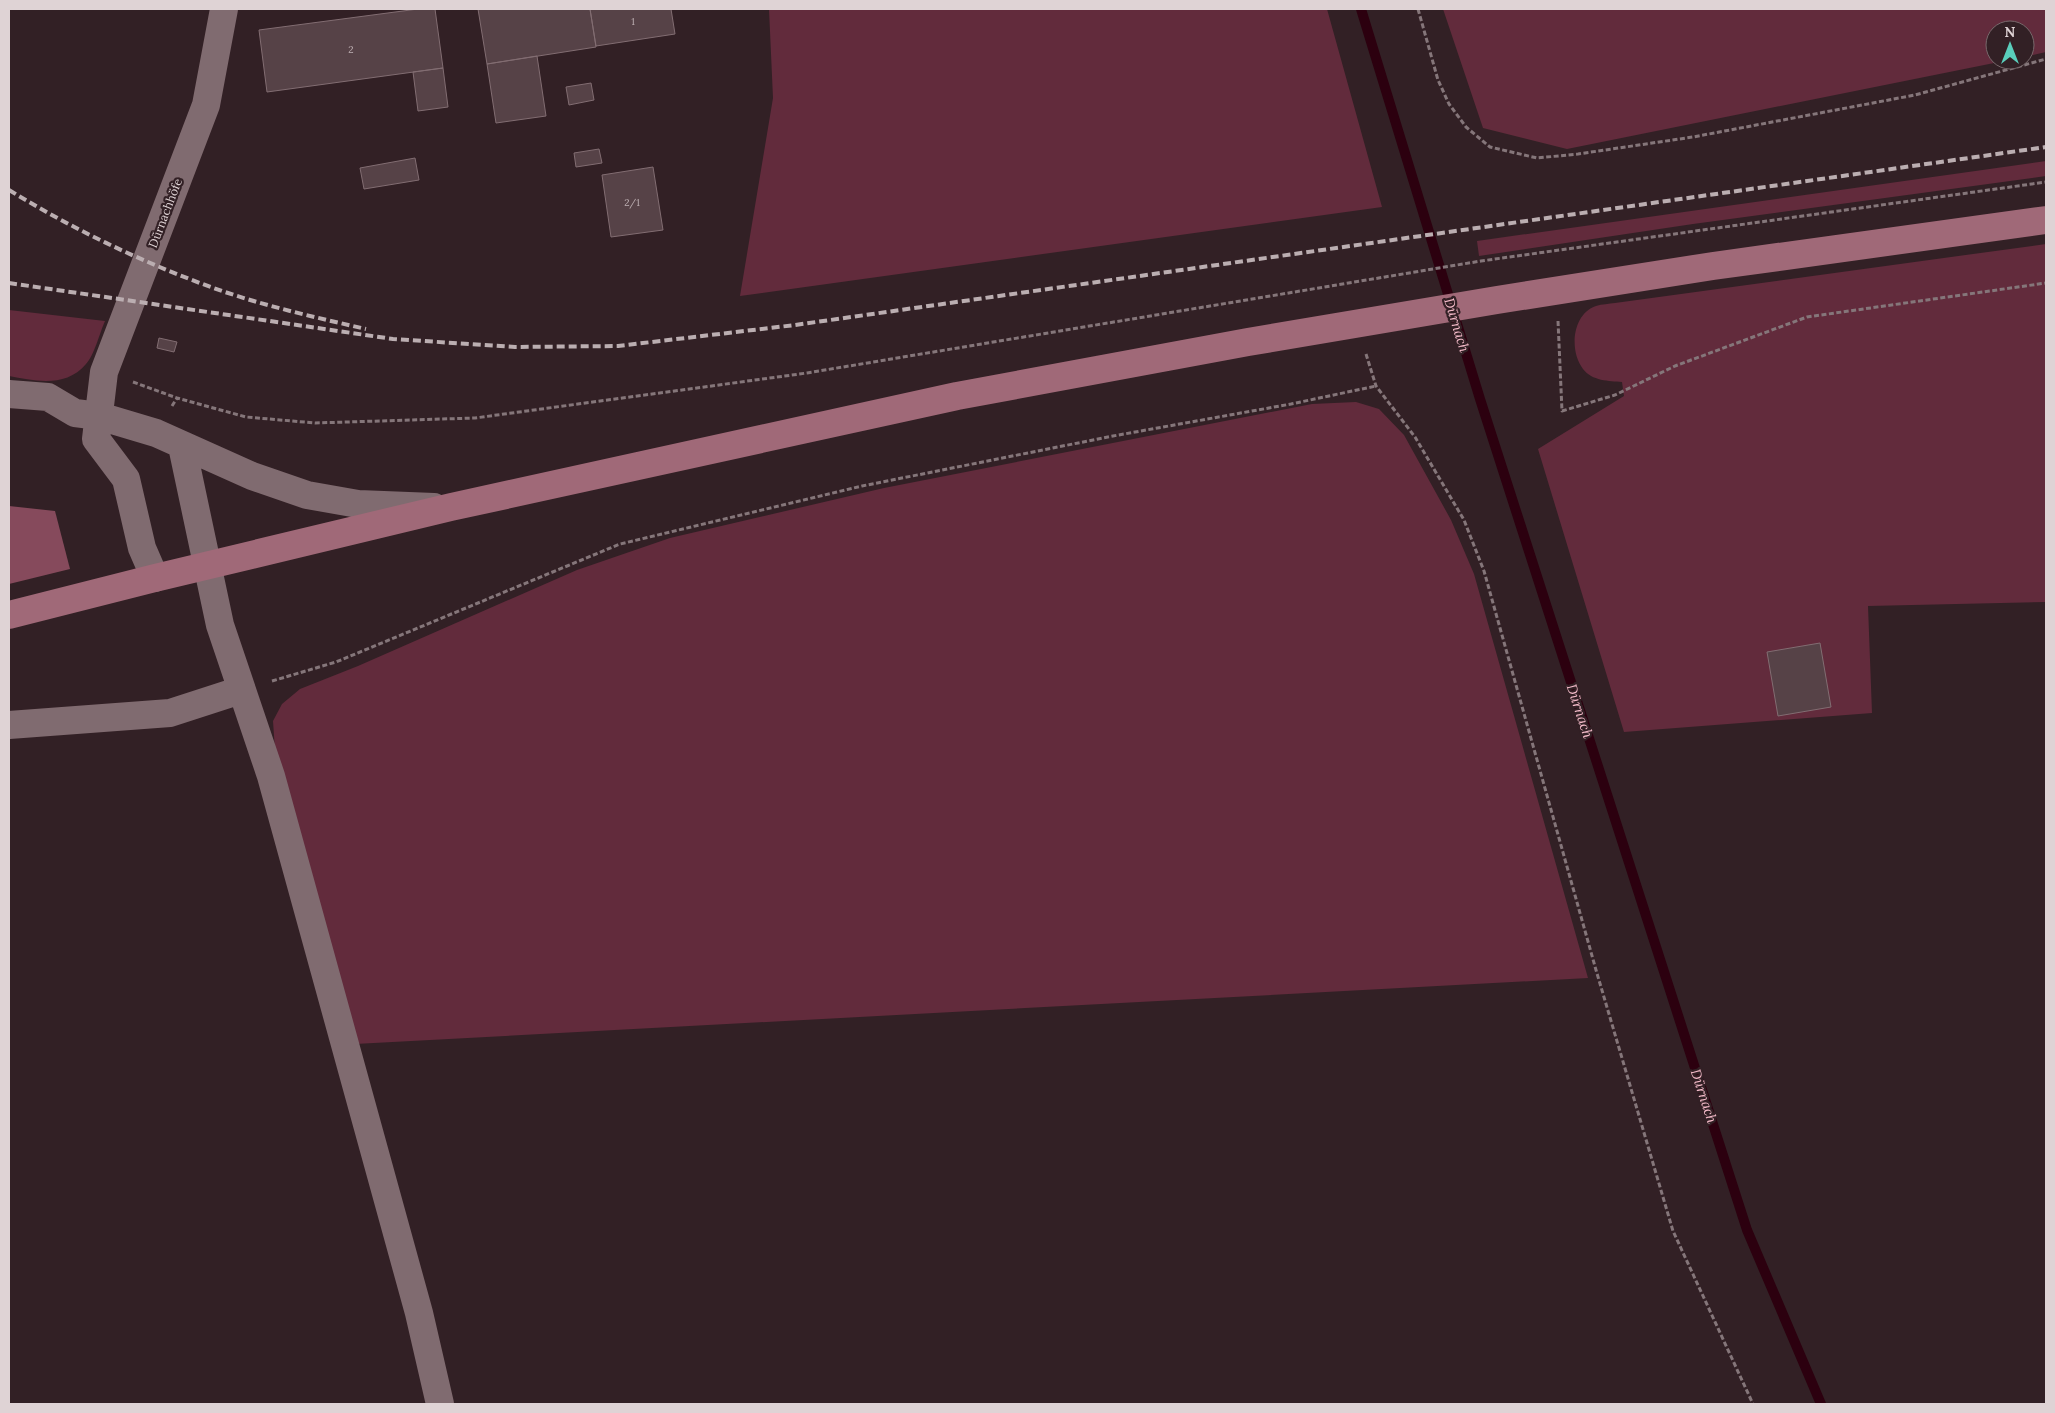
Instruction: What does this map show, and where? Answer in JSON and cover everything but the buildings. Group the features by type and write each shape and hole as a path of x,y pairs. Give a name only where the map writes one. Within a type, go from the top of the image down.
{"main road":[{"path":"9,616 156,578 451,507 957,396 1248,342 1497,300 1713,266 2046,220"}],"street":[{"name":"Dürnachhöfe","path":"156,578 142,548 126,478 96,439 104,372 206,105 224,9"},
{"path":"9,394 48,397 75,413 99,416 156,433 252,476 308,495 358,504 451,507"},
{"path":"182,446 220,625 240,690 271,776 419,1313 440,1404"},
{"path":"9,725 170,713 240,690"}],"path":[{"path":"1418,9 1438,80 1449,104 1466,127 1490,148 1537,158 1578,154 1693,137 1915,95 2046,59"},
{"path":"104,372 177,398 246,417 315,423 475,418 807,373 1481,261 2046,182"},
{"path":"1556,291 1562,411 1615,395 1675,366 1807,317 2046,283"},
{"path":"240,690 336,662 620,544 862,486 1376,386 1415,437 1464,520 1484,571 1596,970 1672,1231 1752,1404"},
{"path":"156,433 177,398"}],"shaded area":[{"path":"769,9 1327,9 1382,207 740,296 773,98"},
{"path":"1443,9 2046,9 2046,52 2035,55 2035,20 1985,20 1985,65 1567,149 1483,128"},
{"path":"2046,161 2046,176 1693,224 1479,256 1477,241"},
{"path":"2046,244 2046,602 1868,606 1872,713 1624,732 1538,449 1624,396 1622,382 1601,380 1591,376 1583,369 1579,361 1576,353 1575,334 1582,317 1588,310 1603,304"},
{"path":"9,310 105,321 92,355 78,372 60,380 29,380 9,376"},
{"path":"1356,402 1379,409 1404,435 1451,520 1474,574 1588,978 355,1044 275,750 273,721 282,704 300,689 358,666 577,570 670,538 884,488 1312,404"},
{"path":"9,506 55,511 70,569 9,584"}],"waterway":[{"name":"Dürnach","path":"1361,9 1480,399 1747,1230 1821,1404"}],"railway":[{"path":"9,283 393,339 515,347 618,346 795,325 2046,147"},
{"path":"9,190 86,233 194,281 258,302 366,329"}]}
